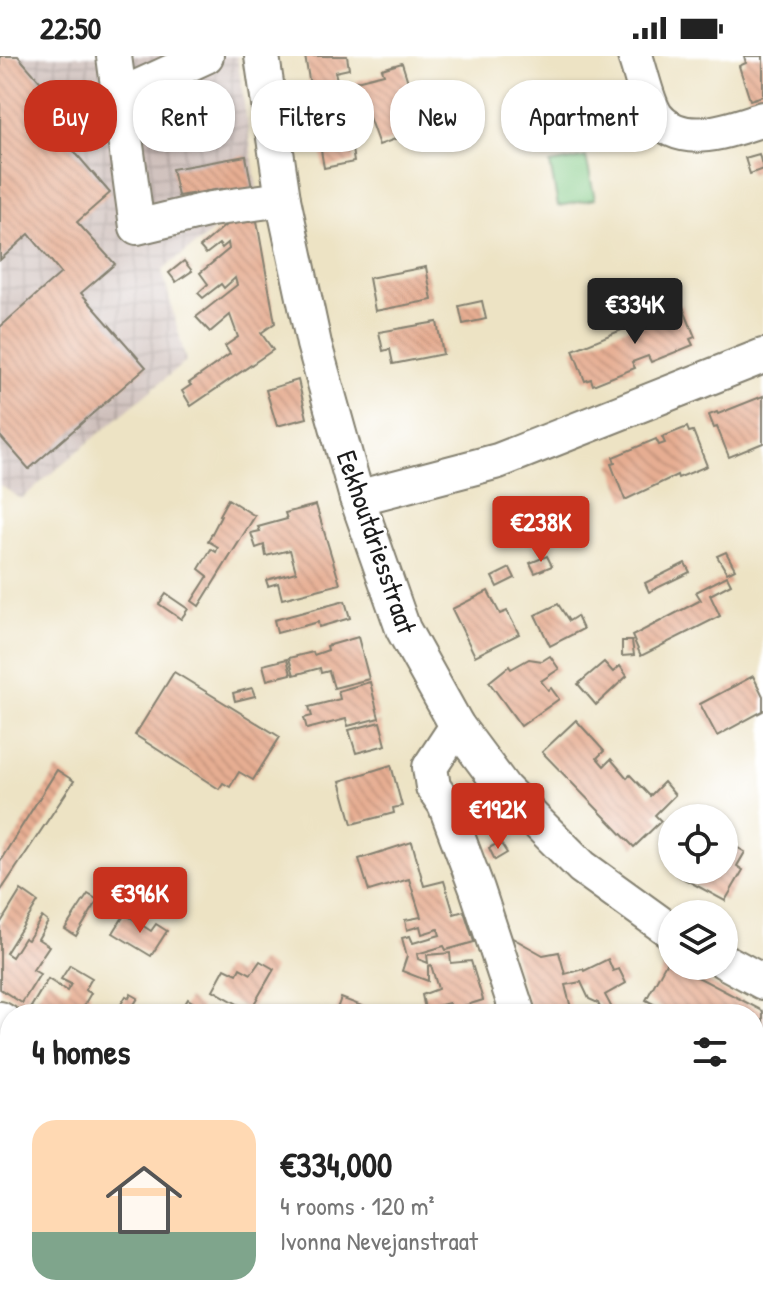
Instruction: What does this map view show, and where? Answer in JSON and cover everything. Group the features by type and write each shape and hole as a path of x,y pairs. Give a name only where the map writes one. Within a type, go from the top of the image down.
{"street":[{"path":"114,56 137,227 211,209 283,199"},
{"path":"119,96 206,56"},
{"name":"Eekhoutdriesstraat","path":"262,56 283,199 314,344 357,498 403,629 457,726 504,789 582,867 658,922"},
{"path":"635,56 655,114 668,128 690,134 716,134 763,119"},
{"path":"357,498 498,461 763,356"},
{"path":"457,726 430,767 433,787 451,819 515,1004"},
{"path":"738,969 763,982"}],"shaded area":[{"path":"0,56 237,56 261,215 227,221 162,270 186,361 21,499 0,485"}],"green space":[{"path":"586,157 595,199 558,206 550,164"}],"building":[{"path":"0,56 18,56 39,80 24,80 24,152 75,152 110,193 77,222 115,264 81,293 146,367 29,469 0,436 0,327 61,273 29,234 0,260"},
{"path":"305,56 347,56 349,69 335,72 337,80 309,80"},
{"path":"744,56 763,56 763,96 750,100 739,66 746,63"},
{"path":"402,63 407,80 390,80 390,141 379,145 374,131 374,80 360,80 384,74 382,69"},
{"path":"321,152 352,152 354,162 324,168"},
{"path":"759,154 763,169 750,174 745,158"},
{"path":"246,156 252,188 223,194 222,189 178,196 172,169"},
{"path":"257,221 275,323 261,333 273,350 191,406 182,391 230,354 225,346 238,337 230,315 210,332 196,317 237,285 235,278 224,288 221,284 203,298 198,293 208,284 200,273 229,249 228,243 222,248 219,244 206,254 200,247 227,224"},
{"path":"184,261 192,271 176,282 169,273"},
{"path":"426,267 432,300 375,311 369,278"},
{"path":"482,301 486,319 463,324 459,306"},
{"path":"682,305 695,337 690,339 693,345 651,362 648,356 632,362 635,368 593,385 591,379 585,381 573,350"},
{"path":"437,322 443,354 393,364 390,349 383,351 379,332"},
{"path":"298,380 307,418 277,426 266,390"},
{"path":"763,396 763,443 729,457 709,415"},
{"path":"687,427 689,432 693,431 707,466 678,478 677,475 625,500 611,464 615,463 613,457 656,439 659,445 665,443 662,437"},
{"path":"228,499 255,516 199,606 192,601 208,576 199,569 211,549 216,552 218,547 208,541"},
{"path":"316,505 340,584 282,599 278,583 268,586 266,580 296,572 290,550 266,556 264,545 256,548 251,533 260,531 258,527 287,519 285,513"},
{"path":"726,552 735,569 727,573 717,556"},
{"path":"547,556 552,566 535,573 530,563"},
{"path":"685,563 690,572 649,592 645,583"},
{"path":"510,568 515,578 497,587 492,577"},
{"path":"727,576 731,584 710,595 720,616 641,656 632,636 701,600 696,592"},
{"path":"488,591 500,614 507,611 519,634 475,656 452,609"},
{"path":"166,594 188,609 181,619 159,604"},
{"path":"345,601 350,618 319,627 318,622 277,633 274,620"},
{"path":"558,604 569,621 577,616 583,629 550,646 535,615"},
{"path":"358,637 369,679 334,688 329,671 321,673 320,668 294,675 289,658 313,652 314,655 328,650 327,646"},
{"path":"622,641 632,641 634,655 622,656"},
{"path":"550,656 559,669 541,681 559,699 521,726 489,682 509,666 511,669 529,659 542,661"},
{"path":"287,659 291,674 267,680 263,665"},
{"path":"604,662 613,672 620,666 627,676 596,705 578,684"},
{"path":"174,672 280,737 253,780 239,772 230,787 223,783 219,789 135,735"},
{"path":"753,676 763,696 763,711 717,736 700,704"},
{"path":"370,682 379,718 348,726 346,719 307,729 304,718 312,716 309,707 340,699 338,691"},
{"path":"252,688 255,696 235,701 233,693"},
{"path":"576,720 604,751 597,758 604,766 611,759 627,778 630,775 650,796 664,782 675,795 666,804 658,804 655,815 658,824 634,847 542,752"},
{"path":"380,722 386,745 356,753 349,730"},
{"path":"391,765 402,806 393,808 394,813 352,824 340,781"},
{"path":"57,770 74,781 0,892 0,861"},
{"path":"412,842 424,886 444,881 454,914 464,911 474,942 417,954 418,959 428,963 427,955 450,953 451,963 471,961 483,1000 470,1004 424,1004 422,995 438,989 431,965 428,966 428,981 402,971 407,956 402,938 410,936 413,943 440,935 438,929 422,934 420,926 407,930 405,920 421,917 409,879 369,891 359,859"},
{"path":"500,842 507,853 495,860 489,848"},
{"path":"738,848 745,852 738,864"},
{"path":"694,884 735,884 723,900"},
{"path":"21,890 38,902 6,953 12,957 24,938 28,940 42,917 48,922 38,939 49,946 33,970 40,974 22,1003 0,989 0,924"},
{"path":"88,894 98,900 76,936 65,929"},
{"path":"125,914 151,931 156,924 167,931 151,956 113,933"},
{"path":"509,936 543,955 559,952 565,974 584,971 608,959 613,971 619,969 626,983 605,995 610,1004 598,1004 589,999 581,982 565,985 570,1004 528,1004"},
{"path":"260,961 274,969 254,1004 238,1004 213,990 225,968 237,974 240,968 251,974"},
{"path":"70,965 92,978 85,990 91,993 85,1004 33,1004 48,979 67,991 71,984 61,979"},
{"path":"658,978 703,980 750,1004 653,1004 646,1000"},
{"path":"131,994 138,998 134,1004 121,1004 126,996 129,998"},
{"path":"341,998 357,1004 339,1004"}]}
